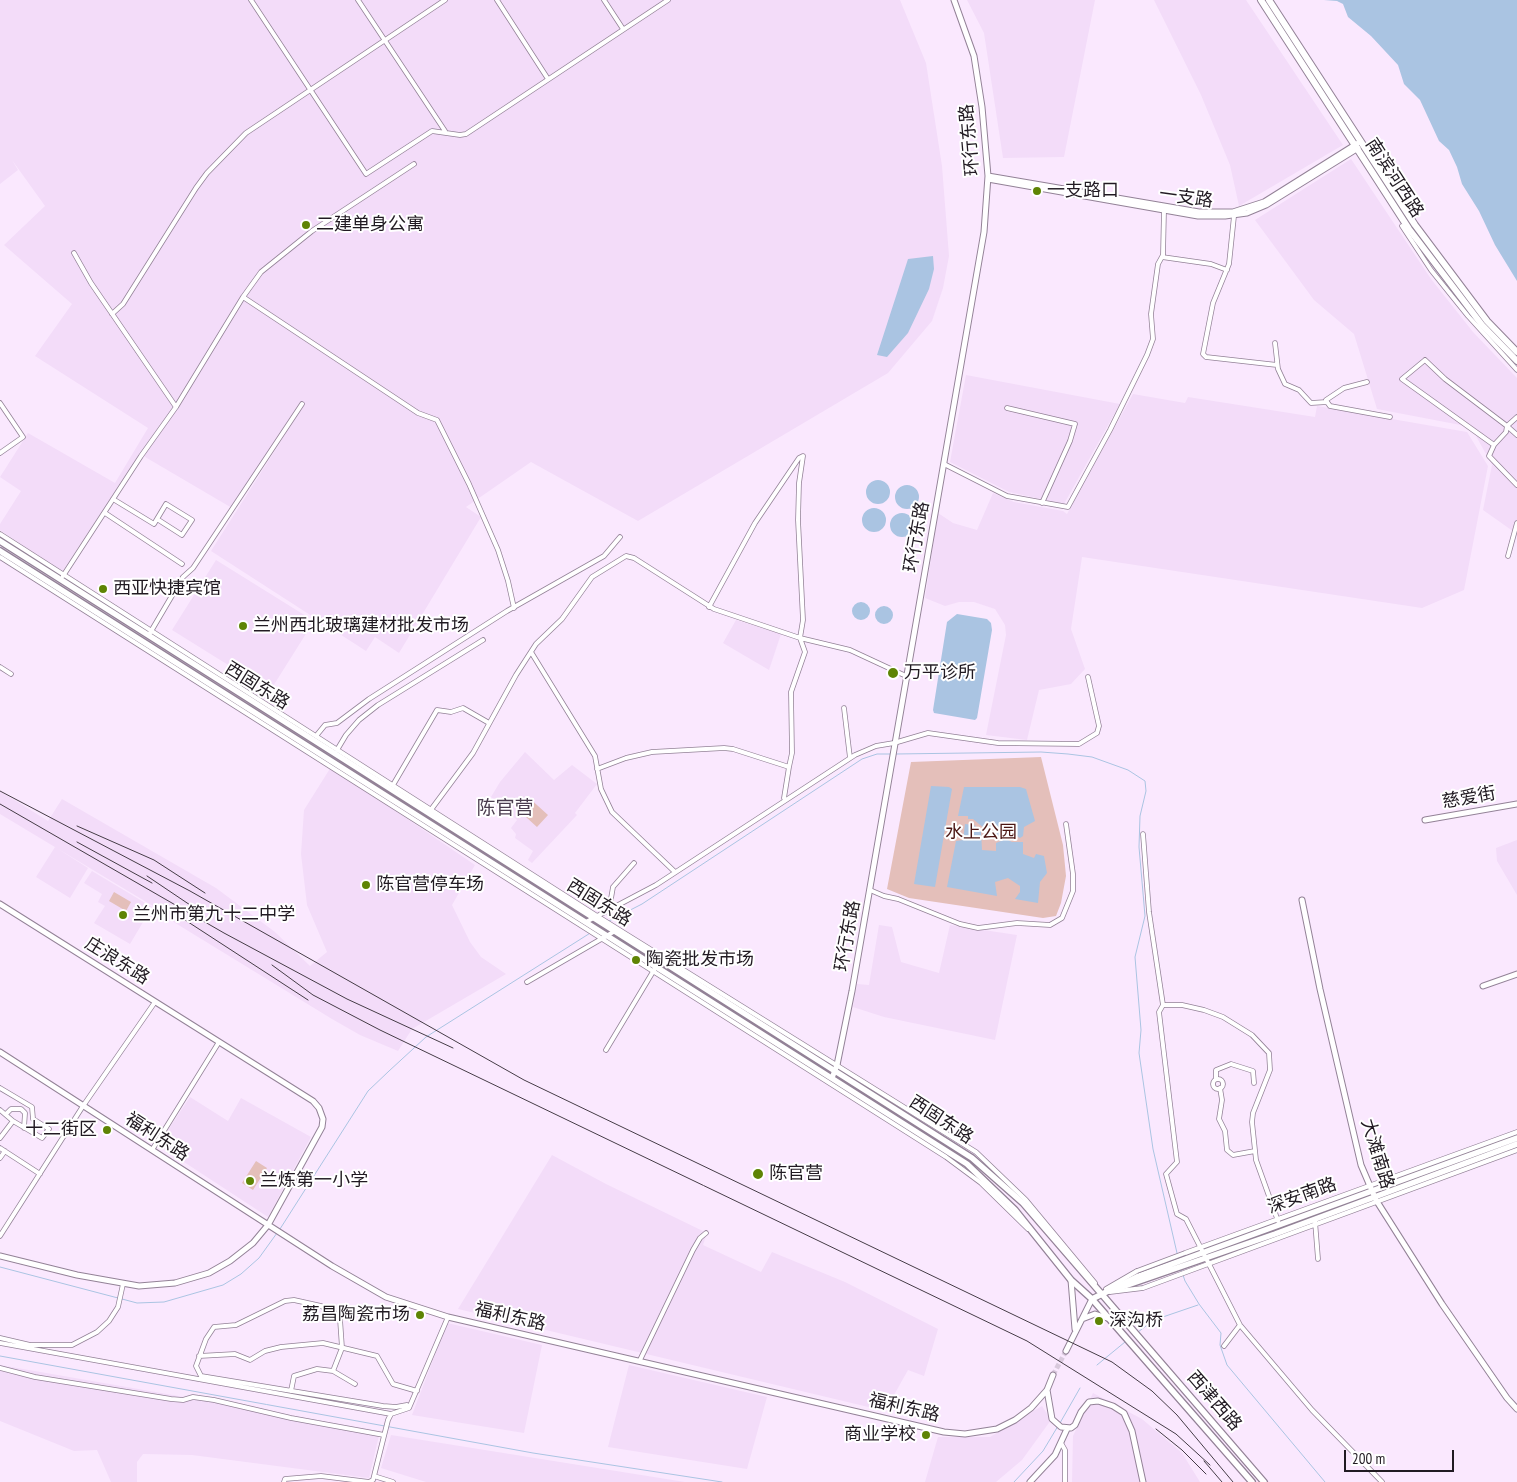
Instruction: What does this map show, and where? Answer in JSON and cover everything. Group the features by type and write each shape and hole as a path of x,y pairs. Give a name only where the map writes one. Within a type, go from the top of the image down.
{"highway":[{"name":"南滨河西路","path":"1261,0 1414,225 1487,321 1517,352"},
{"name":"南滨河西路","path":"1269,0 1409,229 1482,325 1517,361"}],"main road":[{"name":"西固东路","path":"0,541 54,576 63,578 314,737 660,960 836,1068 972,1158 1023,1203 1140,1340"},
{"name":"西固东路","path":"0,551 654,969 712,1002 968,1164 987,1181 1038,1236 1071,1280 1092,1299 1133,1345"},
{"path":"49,582 54,576"},
{"path":"712,1002 716,995"},
{"name":"深安南路","path":"1100,1293 1188,1265 1205,1256 1517,1138"},
{"name":"深安南路","path":"1205,1256 1315,1221 1373,1194 1517,1144"},
{"path":"1092,1299 1100,1293"},
{"name":"西津西路","path":"1140,1340 1264,1482"},
{"name":"西津西路","path":"1133,1345 1252,1482"}],"street":[{"path":"251,0 366,174 432,131 460,135 466,134 668,0"},
{"path":"358,0 446,132"},
{"path":"112,314 123,304 185,204 207,173 250,130 445,0"},
{"path":"497,0 548,79"},
{"path":"604,0 623,30"},
{"name":"环行东路","path":"832,1078 836,1068 870,890 980,259 988,178 982,107 974,56 954,0"},
{"name":"一支路","path":"988,178 1199,212 1224,213 1246,209 1264,202 1359,145"},
{"name":"一支路","path":"988,178 1164,210 1207,216 1234,216 1266,205 1359,145"},
{"path":"0,534 63,578 141,456 176,407 243,297 261,272 306,236 414,164"},
{"path":"944,464 1007,496 1068,507 1147,355 1153,339 1150,314 1158,264 1162,257 1164,210"},
{"path":"1234,216 1231,232 1232,247 1227,270 1213,303 1203,354 1206,357 1277,365"},
{"path":"1402,226 1431,270 1517,370"},
{"path":"74,253 112,314 176,407"},
{"path":"1162,257 1211,264 1227,270"},
{"path":"243,297 418,413 437,420 469,484 498,550 514,608"},
{"path":"1275,343 1277,365 1285,384 1299,390 1311,403 1327,402 1330,406 1390,417"},
{"path":"1494,445 1402,379 1425,360 1445,379 1517,435"},
{"path":"1327,402 1326,400 1344,388 1367,382"},
{"path":"0,403 23,437 0,453"},
{"path":"150,633 183,577 198,560 302,404"},
{"path":"1007,408 1075,424 1070,441 1042,503"},
{"path":"1517,417 1507,426 1506,432 1494,445 1489,456 1517,485"},
{"path":"709,607 755,523 799,458 804,456 799,483 798,520 803,620 800,638 805,652 792,692 792,753 784,798"},
{"path":"113,499 154,524 157,519 166,504 192,520 182,535 157,519"},
{"path":"104,513 182,564"},
{"path":"1508,556 1517,523"},
{"path":"314,737 325,725 337,723 369,700 514,608 604,556 620,537"},
{"path":"483,640 378,705 359,720 336,751 394,785 430,811 473,753 516,675 536,644 562,619 592,577 626,556 634,558 709,607 800,638 850,650 906,676"},
{"path":"0,557 587,925 608,910 674,872 850,758 876,746 894,745 928,733 998,743 1080,744 1097,733 1099,726 1088,677"},
{"path":"531,652 595,756 604,797 612,812 674,872"},
{"path":"0,667 11,674"},
{"path":"394,785 437,710 451,712 463,708 489,723"},
{"path":"844,708 850,758"},
{"path":"597,769 626,758 652,752 724,748 733,749 789,767"},
{"name":"慈爱街","path":"1425,820 1517,804"},
{"path":"870,890 960,924 978,928 1017,923 1050,925 1062,918 1073,891 1073,874 1066,824"},
{"path":"1143,834 1148,912 1163,1005 1159,1012 1177,1162 1166,1174 1177,1214 1186,1219 1240,1326 1312,1410 1382,1482"},
{"path":"608,910 613,887 634,863"},
{"name":"大滩南路","path":"1302,900 1320,989 1359,1156 1373,1194 1442,1304 1507,1398 1517,1409"},
{"name":"庄浪东路","path":"0,904 313,1101 319,1108 323,1119 322,1127 269,1226"},
{"path":"527,982 614,929 836,1068"},
{"path":"606,1050 660,960"},
{"path":"654,969 828,1084 961,1167 981,1183 1018,1221 1038,1236"},
{"path":"1483,986 1517,974"},
{"path":"0,1236 83,1106 155,1002"},
{"path":"1163,1005 1182,1005 1224,1017 1252,1035 1269,1053 1270,1070 1253,1113 1255,1151 1256,1160 1278,1221"},
{"path":"152,1150 219,1042"},
{"name":"福利东路","path":"0,1052 332,1266 386,1297 448,1317 944,1432 964,1434 997,1429 1015,1420 1031,1408 1047,1390 1054,1375"},
{"path":"1220,1088 1214,1086 1216,1070 1231,1064 1252,1071 1254,1083"},
{"path":"828,1084 832,1078"},
{"path":"1216,1079 1223,1082 1220,1088 1222,1100 1220,1119 1225,1131 1227,1150 1233,1156 1255,1151"},
{"path":"0,1088 32,1106 33,1119 49,1129 42,1138 13,1121 0,1110"},
{"path":"21,1109 26,1102"},
{"path":"6,1114 12,1109 21,1109 25,1113 24,1128"},
{"path":"0,1138 13,1121"},
{"name":"深安南路","path":"1373,1194 1517,1132"},
{"path":"0,1148 40,1174"},
{"name":"深安南路","path":"1100,1293 1140,1279 1185,1253 1205,1256 1278,1221 1517,1150"},
{"path":"0,1158 5,1152"},
{"path":"1315,1221 1318,1259"},
{"path":"0,1256 123,1284 139,1286 176,1283 209,1273 230,1261 269,1226"},
{"path":"640,1360 693,1250 700,1238 706,1233"},
{"path":"1071,1280 1075,1330"},
{"path":"0,1338 30,1346 72,1345 97,1332 109,1320 118,1304 123,1284"},
{"path":"1066,1351 1092,1299"},
{"path":"333,1372 342,1348 340,1319 335,1313 313,1304 294,1300 285,1301 236,1325 214,1328 206,1339 196,1369 201,1376 383,1406 396,1407 407,1405"},
{"path":"1082,1319 1095,1314 1109,1318"},
{"path":"0,1343 391,1414 409,1408 448,1317"},
{"path":"1224,1346 1240,1326"},
{"path":"199,1356 234,1354 250,1360 265,1351 293,1344 320,1343 377,1356 393,1384 417,1390"},
{"path":"0,1368 35,1377 171,1399 183,1400 193,1397 214,1400 291,1418 385,1432"},
{"path":"291,1391 294,1376 317,1369 333,1372 355,1384"},
{"path":"1047,1390 1053,1422 1064,1428 1074,1425 1080,1412 1089,1402 1098,1401 1124,1412 1132,1431 1143,1482"},
{"path":"284,1482 285,1479 321,1476 369,1482 374,1480 391,1414"},
{"path":"1030,1482 1055,1455 1061,1442 1064,1428"},
{"path":"1061,1442 1065,1450 1065,1482"},
{"path":"374,1476 393,1482"}],"shaded area":[{"path":"0,0 900,0 926,63 942,166 949,256 943,288 932,321 888,373 638,521 531,462 466,507 481,517 399,653 375,637 366,651 211,551 295,419 232,508 140,454 62,572 0,530 0,524 21,491 0,477 28,433 115,483 148,428 35,356 72,304 4,245 45,206 12,160 18,170 0,184"},
{"path":"967,0 1095,0 1064,157 1003,158 984,33"},
{"path":"1154,0 1246,0 1343,145 1239,206 1230,165 1201,95"},
{"path":"1351,159 1431,279 1473,332 1517,378 1517,534 1483,510 1492,465 1471,427 1377,409 1354,334 1314,300 1255,220"},
{"path":"966,375 1120,404 1064,504 1009,492 950,462"},
{"path":"1133,394 1185,403 1188,397 1315,417 1317,406 1467,432 1488,466 1464,590 1422,608 1082,557 1071,629 1085,669 1071,684 1039,690 1027,740 986,735 1006,635 1005,625 995,609 974,602 959,602 945,606 925,598 938,513 953,523 977,530 993,493 1014,502 1063,511 1067,514"},
{"name":"兰州西北玻璃建材批发市场","path":"216,560 314,621 270,691 172,630"},
{"path":"736,620 781,634 769,670 723,643"},
{"path":"525,752 554,780 572,765 597,784 575,813 577,815 532,863 528,860 533,851 515,838 516,834 511,828 517,820 491,797 500,782"},
{"path":"331,767 475,865 452,905 470,942 481,957 506,974 412,1029 398,1051 360,1035 332,1019 172,921 153,906 0,814 0,791 48,821 62,799 216,888 275,932 310,966 327,952 307,905 301,854 304,810"},
{"path":"1517,840 1517,895 1497,861 1496,848"},
{"path":"55,847 88,868 70,898 36,877"},
{"name":"兰州市第九十二中学","path":"92,871 152,907 130,944 94,923 105,906 98,902 102,894 84,883"},
{"path":"879,925 892,927 901,962 939,973 950,925 1017,935 995,1040 884,1017 853,1007 857,984 869,985"},
{"name":"兰炼第一小学","path":"190,1097 228,1121 241,1098 311,1137 268,1217 158,1145"},
{"path":"552,1155 606,1184 707,1233 703,1245 761,1272 772,1252 845,1282 938,1329 924,1376 908,1370 885,1411 458,1309"},
{"path":"447,1323 542,1345 524,1433 412,1415"},
{"path":"0,1365 380,1431 369,1478 192,1455 143,1454 137,1462 137,1482 111,1482 97,1450 74,1451 0,1421"},
{"path":"629,1365 767,1397 747,1469 608,1447"},
{"path":"1093,1393 1142,1419 1182,1453 1200,1482 1072,1482 1073,1436"},
{"path":"1042,1406 1051,1420 1022,1460 996,1482 925,1482 938,1437 990,1437"},
{"path":"391,1435 685,1482 426,1482 381,1468"}],"green space":[{"name":"水上公园","path":"1041,757 1063,845 1066,876 1061,903 1056,916 1043,918 909,898 887,889 911,762"},
{"path":"527,796 548,815 537,827 516,808"},
{"path":"114,892 131,902 126,911 109,901"},
{"path":"256,1161 267,1168 253,1190 242,1183"}],"water":[{"path":"1324,0 1517,0 1517,281 1462,184 1449,150 1439,141 1420,100 1404,84 1398,65 1371,36 1348,17 1343,4 1337,1"},
{"path":"933,256 934,269 929,289 908,333 887,357 877,355 908,259"},
{"path":"878,480 886,484 890,492 886,500 878,504 870,500 866,492 870,484"},
{"path":"907,485 915,489 919,497 915,505 907,509 899,505 895,497 899,489"},
{"path":"874,508 882,512 886,520 882,528 874,532 866,528 862,520 866,512"},
{"path":"902,513 910,517 914,525 910,533 902,537 894,533 890,525 894,517"},
{"path":"861,602 867,605 870,611 867,617 861,620 855,617 852,611 855,605"},
{"path":"884,606 890,609 893,615 890,621 884,624 878,621 875,615 878,609"},
{"path":"957,614 987,619 991,623 992,630 977,718 975,720 934,713 933,710 947,622"},
{"path":"931,786 949,787 952,789 935,887 914,884"},
{"path":"964,787 1020,787 1026,789 1035,821 1024,827 1023,836 1020,838 1015,835 1010,837 1005,834 1000,837 995,833 995,828 985,829 973,819 968,819 968,816 958,816"},
{"path":"965,824 974,825 981,831 982,850 996,851 996,843 1006,839 1012,842 1023,842 1023,854 1034,858 1036,854 1044,856 1047,873 1040,882 1038,903 1015,899 1020,892 1020,886 1008,878 995,882 997,896 947,887 956,841 963,840"}],"waterway":[{"path":"896,754 1041,752 1068,754 1092,757 1128,770 1145,781 1146,791 1140,816 1139,847 1145,916 1135,957 1141,1030 1139,1053 1153,1149 1177,1253"},
{"path":"609,921 642,904 862,759 877,754 892,754"},
{"path":"280,1229 368,1091 389,1071 426,1037 595,930"},
{"path":"122,1299 137,1303 164,1302 223,1285 241,1274 259,1258 277,1233"},
{"path":"0,1267 118,1298"},
{"path":"1181,1269 1185,1281 1199,1304 1221,1333 1220,1345 1227,1365 1325,1482"},
{"path":"1138,1332 1154,1320 1198,1305"},
{"path":"1097,1365 1125,1342"},
{"path":"0,1356 533,1453 722,1482"},
{"path":"1060,1423 1080,1388"},
{"path":"1014,1482 1043,1451 1058,1426"}],"tunnel":[{"path":"1053,1375 1066,1351"}],"railway":[{"path":"0,791 190,891 524,1080 1112,1362 1152,1391 1177,1415 1233,1482"},
{"path":"0,804 224,933 347,999 453,1048"},
{"path":"77,826 154,860 205,893"},
{"path":"77,842 152,883"},
{"path":"147,876 202,913"},
{"path":"182,918 308,1000"},
{"path":"272,965 313,995 380,1030 1027,1341 1176,1434 1210,1465"},
{"path":"1156,1429 1182,1450 1206,1474"},
{"path":"1204,1461 1222,1482"}],"place":[{"name":"一支路口","path":"1037,191"},
{"name":"二建单身公寓","path":"306,225"},
{"name":"西亚快捷宾馆","path":"103,589"},
{"name":"兰州西北玻璃建材批发市场","path":"243,626"},
{"name":"万平诊所","path":"893,673"},
{"name":"陈官营停车场","path":"366,885"},
{"name":"兰州市第九十二中学","path":"123,915"},
{"name":"陶瓷批发市场","path":"636,960"},
{"name":"十二街区","path":"107,1130"},
{"name":"陈官营","path":"758,1174"},
{"name":"兰炼第一小学","path":"250,1181"},
{"name":"荔昌陶瓷市场","path":"420,1315"},
{"name":"深沟桥","path":"1099,1321"},
{"name":"商业学校","path":"926,1435"}],"district":[{"name":"陈官营","path":"505,809"}]}
